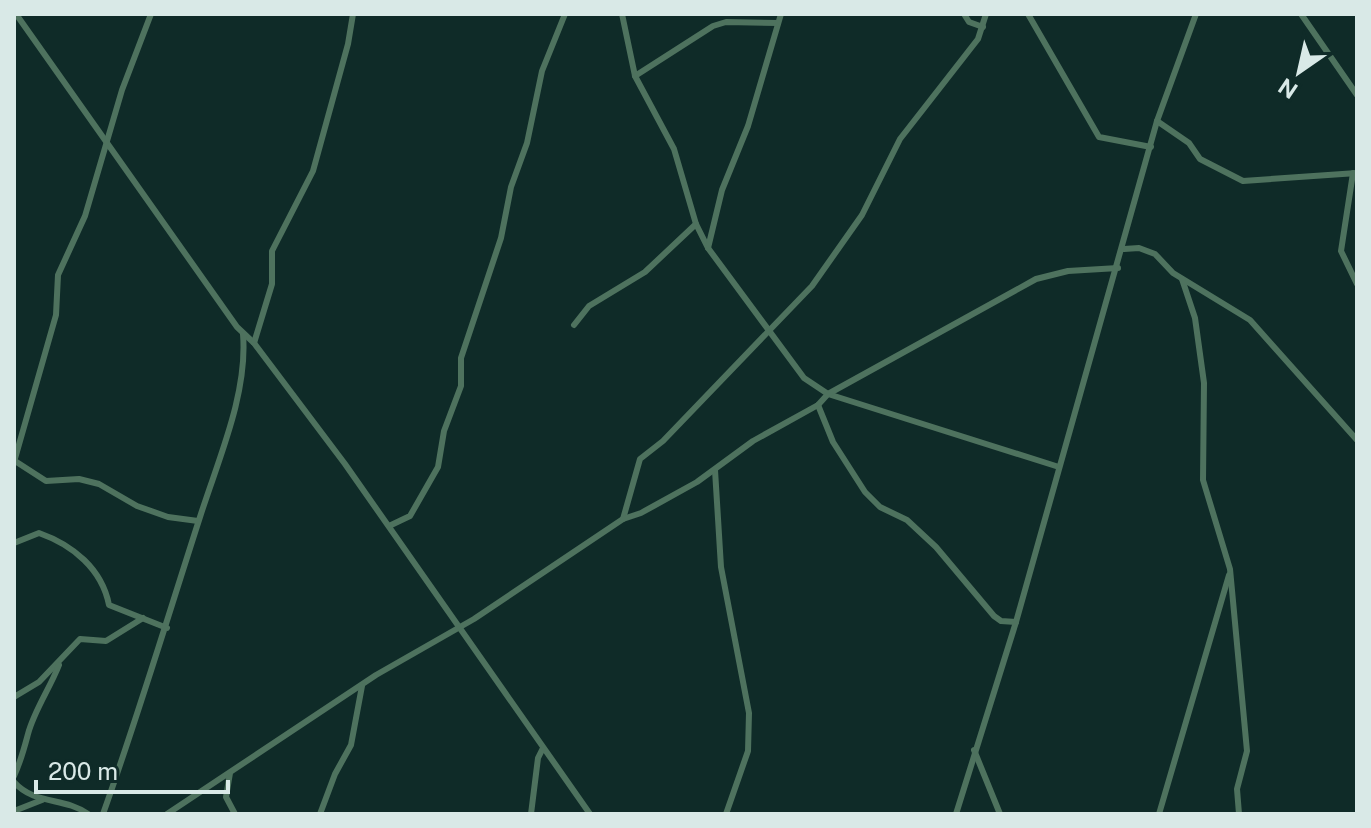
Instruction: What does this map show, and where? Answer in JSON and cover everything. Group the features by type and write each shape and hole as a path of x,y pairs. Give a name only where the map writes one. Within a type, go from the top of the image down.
{"street":[{"path":"16,14 243,334 254,343 389,526 590,814"},
{"path":"151,14 106,141 85,216 58,275 56,315 14,462 46,481 79,479 99,484 137,506 168,517 198,521"},
{"path":"254,343 272,284 272,251 313,171 348,44 353,14"},
{"path":"389,526 410,516 438,467 444,431 461,386 461,358 501,238 511,187 527,143 542,71 565,14"},
{"path":"622,14 635,76 674,149 696,224 708,248 804,378 828,394 1059,467"},
{"path":"708,248 722,190 748,126 781,14"},
{"path":"964,14 969,22 983,27"},
{"path":"623,519 640,459 663,441 812,286 862,215 900,139 978,39 986,14"},
{"path":"1028,14 1099,137 1151,147"},
{"path":"956,814 1016,622 1124,249 1157,121 1196,14"},
{"path":"1301,14 1357,95"},
{"path":"635,76 713,26 726,22 778,23"},
{"path":"1157,121 1189,143 1200,159 1243,181 1355,173 1341,251 1357,284"},
{"path":"574,325 589,306 645,272 696,224"},
{"path":"1124,249 1139,248 1155,254 1182,279 1250,320 1357,440"},
{"path":"167,814 623,519 641,513 715,470 753,441 818,405 828,394 1036,279 1068,271 1118,268"},
{"path":"1182,279 1195,318 1204,383 1203,480 1230,569 1247,751 1237,789 1239,814"},
{"path":"103,814 167,628 244,365 243,334"},
{"path":"818,405 841,456 873,501 907,520 936,547 994,616 1001,621 1016,622"},
{"path":"715,470 721,567 749,713 748,751 726,814"},
{"path":"14,543 39,533 54,538 93,567 106,589 109,605 167,628"},
{"path":"1159,814 1230,569"},
{"path":"14,697 39,682 80,639 106,641 143,618"},
{"path":"60,663 39,708 14,779 23,791 42,800 74,806 88,814"},
{"path":"323,813 354,736 362,685"},
{"path":"531,814 537,762 543,748"},
{"path":"974,750 1000,814"},
{"path":"230,773 226,797 235,814"},
{"path":"14,811 42,800"}]}
